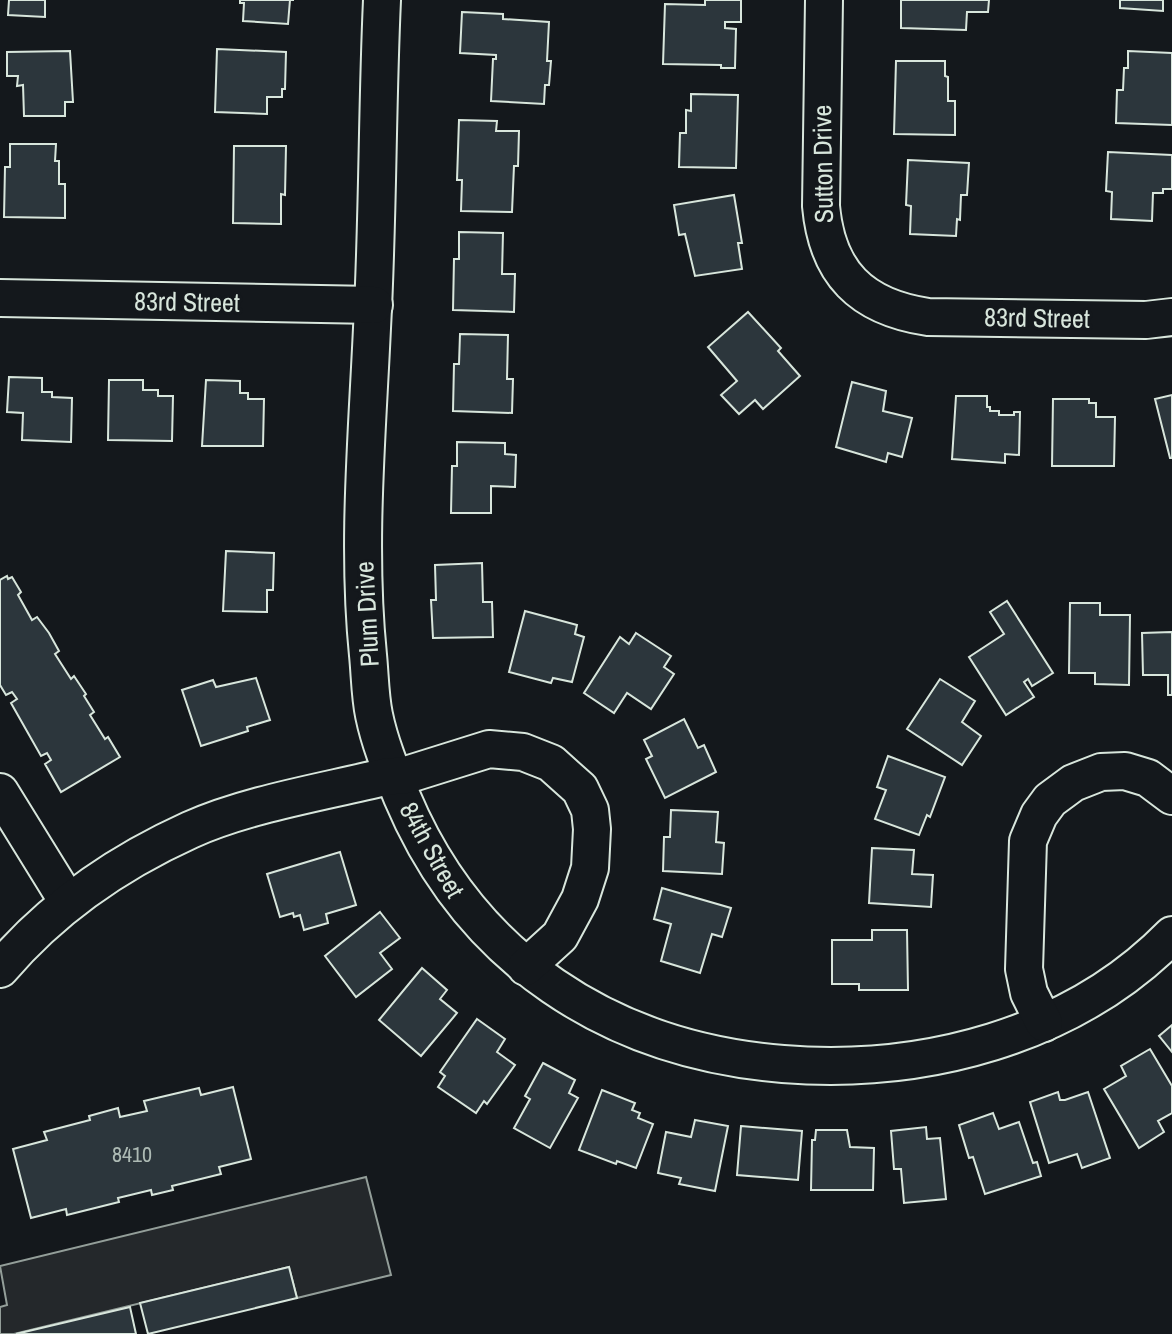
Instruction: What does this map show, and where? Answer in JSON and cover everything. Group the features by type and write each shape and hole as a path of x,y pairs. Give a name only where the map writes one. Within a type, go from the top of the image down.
{"street":[{"name":"Plum Drive","path":"382,0 374,305 363,517 364,619 374,713 394,777"},
{"name":"Sutton Drive","path":"824,0 823,233 834,261 852,284 876,303 902,313 928,317"},
{"name":"83rd Street","path":"0,298 374,305"},
{"name":"83rd Street","path":"928,317 1159,319"},
{"name":"84th Street","path":"526,967 560,936 580,899 590,868 590,810 580,789 551,763 523,752 489,749 394,777 418,835 464,906 526,967 599,1014 651,1036 705,1052 760,1062 873,1065 915,1060 984,1045 1044,1023 1088,1001 1156,951 1172,935"},
{"path":"1044,1023 1029,993 1024,969 1028,841 1039,815 1050,800 1073,783 1101,772 1125,771 1148,778 1172,796"},
{"path":"0,969 21,944 100,878 192,830 241,813 394,777"},
{"path":"0,792 68,902"}],"shaded area":[{"path":"366,1177 391,1275 297,1298 289,1267 14,1334 0,1334 0,1307 7,1305 0,1266"}],"building":[{"path":"9,0 45,0 45,17 8,15"},
{"path":"240,0 290,0 288,24 243,21 244,3"},
{"path":"705,0 741,0 741,22 725,22 725,28 736,29 735,68 663,64 665,4 705,5"},
{"path":"901,0 989,0 988,12 967,12 966,30 901,28"},
{"path":"1120,0 1163,0 1163,11 1120,8"},
{"path":"462,12 503,14 503,19 549,22 547,61 551,61 544,104 491,101 493,59 496,55 460,53"},
{"path":"217,49 286,52 285,89 282,89 282,97 267,97 267,114 215,112"},
{"path":"70,51 73,102 65,102 65,116 24,116 23,85 17,86 18,76 7,76 7,52"},
{"path":"1128,51 1172,53 1172,125 1116,123 1117,90 1123,90"},
{"path":"896,61 945,61 948,101 955,101 955,135 894,134"},
{"path":"691,94 738,95 736,168 679,167 680,133 686,133 686,110 691,111"},
{"path":"459,120 497,121 496,131 519,131 512,212 461,211 462,180 457,180"},
{"path":"10,144 56,144 59,184 65,184 65,218 4,217 5,167 10,167"},
{"path":"234,146 286,146 281,224 233,223"},
{"path":"1108,152 1172,155 1172,189 1153,193 1152,221 1111,219 1112,192 1106,191"},
{"path":"908,160 969,163 967,195 961,195 956,236 910,234 911,206 906,205"},
{"path":"734,195 742,243 738,243 742,269 695,276 685,234 679,235 674,205"},
{"path":"459,232 503,233 502,274 515,274 514,312 453,310 454,259 459,259"},
{"path":"748,312 781,348 778,351 800,376 763,409 755,400 739,414 721,395 737,381 708,347"},
{"path":"460,334 508,335 507,379 513,379 512,413 453,411 454,364 459,364"},
{"path":"9,377 42,378 42,392 52,392 52,397 72,398 71,442 22,440 23,413 7,412"},
{"path":"109,380 143,380 143,390 158,390 158,396 173,396 172,441 108,440"},
{"path":"206,380 240,381 240,393 248,393 248,399 264,399 263,446 202,446"},
{"path":"852,382 886,391 883,411 912,418 902,457 888,453 886,462 836,447"},
{"path":"1172,395 1172,458 1170,458 1155,399"},
{"path":"956,396 987,396 987,407 990,411 999,411 999,415 1020,412 1019,455 1005,454 1005,463 952,459"},
{"path":"1053,399 1089,399 1089,403 1096,403 1096,417 1115,417 1114,466 1052,466"},
{"path":"457,442 505,443 505,454 516,455 515,487 491,486 491,513 451,513 452,466 457,466"},
{"path":"226,551 274,553 273,590 267,590 267,612 223,611"},
{"path":"482,563 483,602 492,602 493,637 433,638 431,600 436,600 435,565"},
{"path":"7,576 8,579 12,577 21,592 18,595 32,620 37,617 49,633 59,651 55,654 71,679 74,676 86,694 84,696 94,712 90,715 120,757 61,792 45,764 51,760 47,753 41,756 11,703 17,699 12,692 6,695 0,685 0,580"},
{"path":"1007,601 1053,673 1032,686 1028,679 1024,682 1034,697 1006,715 969,657 1004,634 990,612"},
{"path":"1070,603 1100,603 1100,615 1130,615 1129,685 1095,684 1095,673 1069,673"},
{"path":"525,611 577,625 575,634 584,637 572,682 553,678 551,683 509,672"},
{"path":"1172,632 1172,695 1168,695 1168,675 1143,675 1142,633"},
{"path":"636,633 671,656 664,667 674,674 651,709 627,693 614,713 584,693 620,637 629,644"},
{"path":"256,678 270,720 247,727 248,731 201,746 182,690 213,680 216,687"},
{"path":"940,679 975,701 962,722 981,736 962,765 907,729"},
{"path":"684,719 698,748 704,745 716,772 665,798 646,759 652,756 644,740"},
{"path":"888,756 945,777 930,817 927,815 919,835 875,819 886,790 877,787"},
{"path":"671,810 718,812 716,842 724,843 722,874 663,871 664,837 670,837"},
{"path":"872,848 914,850 912,874 933,875 931,907 869,903"},
{"path":"340,852 356,905 326,914 328,923 304,930 300,915 294,917 293,913 280,917 267,874"},
{"path":"662,888 731,908 722,937 712,934 700,973 661,961 671,924 654,919"},
{"path":"380,912 400,938 380,953 392,969 356,997 325,956"},
{"path":"872,930 907,930 908,990 859,990 859,984 832,984 832,940 872,940"},
{"path":"422,968 447,990 440,999 457,1013 421,1056 379,1020"},
{"path":"477,1019 505,1039 497,1052 515,1065 487,1104 484,1101 476,1113 438,1087 445,1076 440,1072"},
{"path":"1172,1025 1172,1052 1159,1036"},
{"path":"1150,1049 1172,1086 1172,1113 1158,1121 1164,1132 1139,1148 1104,1089 1126,1076 1121,1066"},
{"path":"543,1063 575,1080 569,1093 578,1098 550,1148 514,1128 530,1099 525,1096"},
{"path":"233,1087 251,1159 219,1167 221,1174 172,1186 173,1190 152,1195 151,1190 67,1215 66,1209 31,1218 13,1149 47,1140 44,1132 90,1120 89,1116 118,1108 120,1117 147,1111 144,1101 199,1088 201,1095"},
{"path":"602,1090 635,1103 632,1110 640,1113 638,1118 653,1124 636,1168 579,1150"},
{"path":"1058,1092 1060,1100 1065,1100 1088,1092 1110,1158 1082,1168 1077,1154 1049,1163 1030,1102"},
{"path":"993,1113 999,1129 1019,1122 1033,1163 1037,1162 1041,1176 985,1194 959,1125"},
{"path":"695,1120 728,1126 715,1191 679,1184 681,1178 658,1173 666,1132 691,1137"},
{"path":"741,1126 802,1131 798,1180 737,1175"},
{"path":"926,1127 927,1139 940,1138 946,1199 904,1203 901,1169 894,1169 891,1131"},
{"path":"816,1130 847,1130 850,1147 874,1148 873,1190 811,1190 812,1140 815,1140"},
{"path":"289,1267 297,1298 148,1334 140,1303"},
{"path":"130,1307 136,1334 16,1334"}]}
